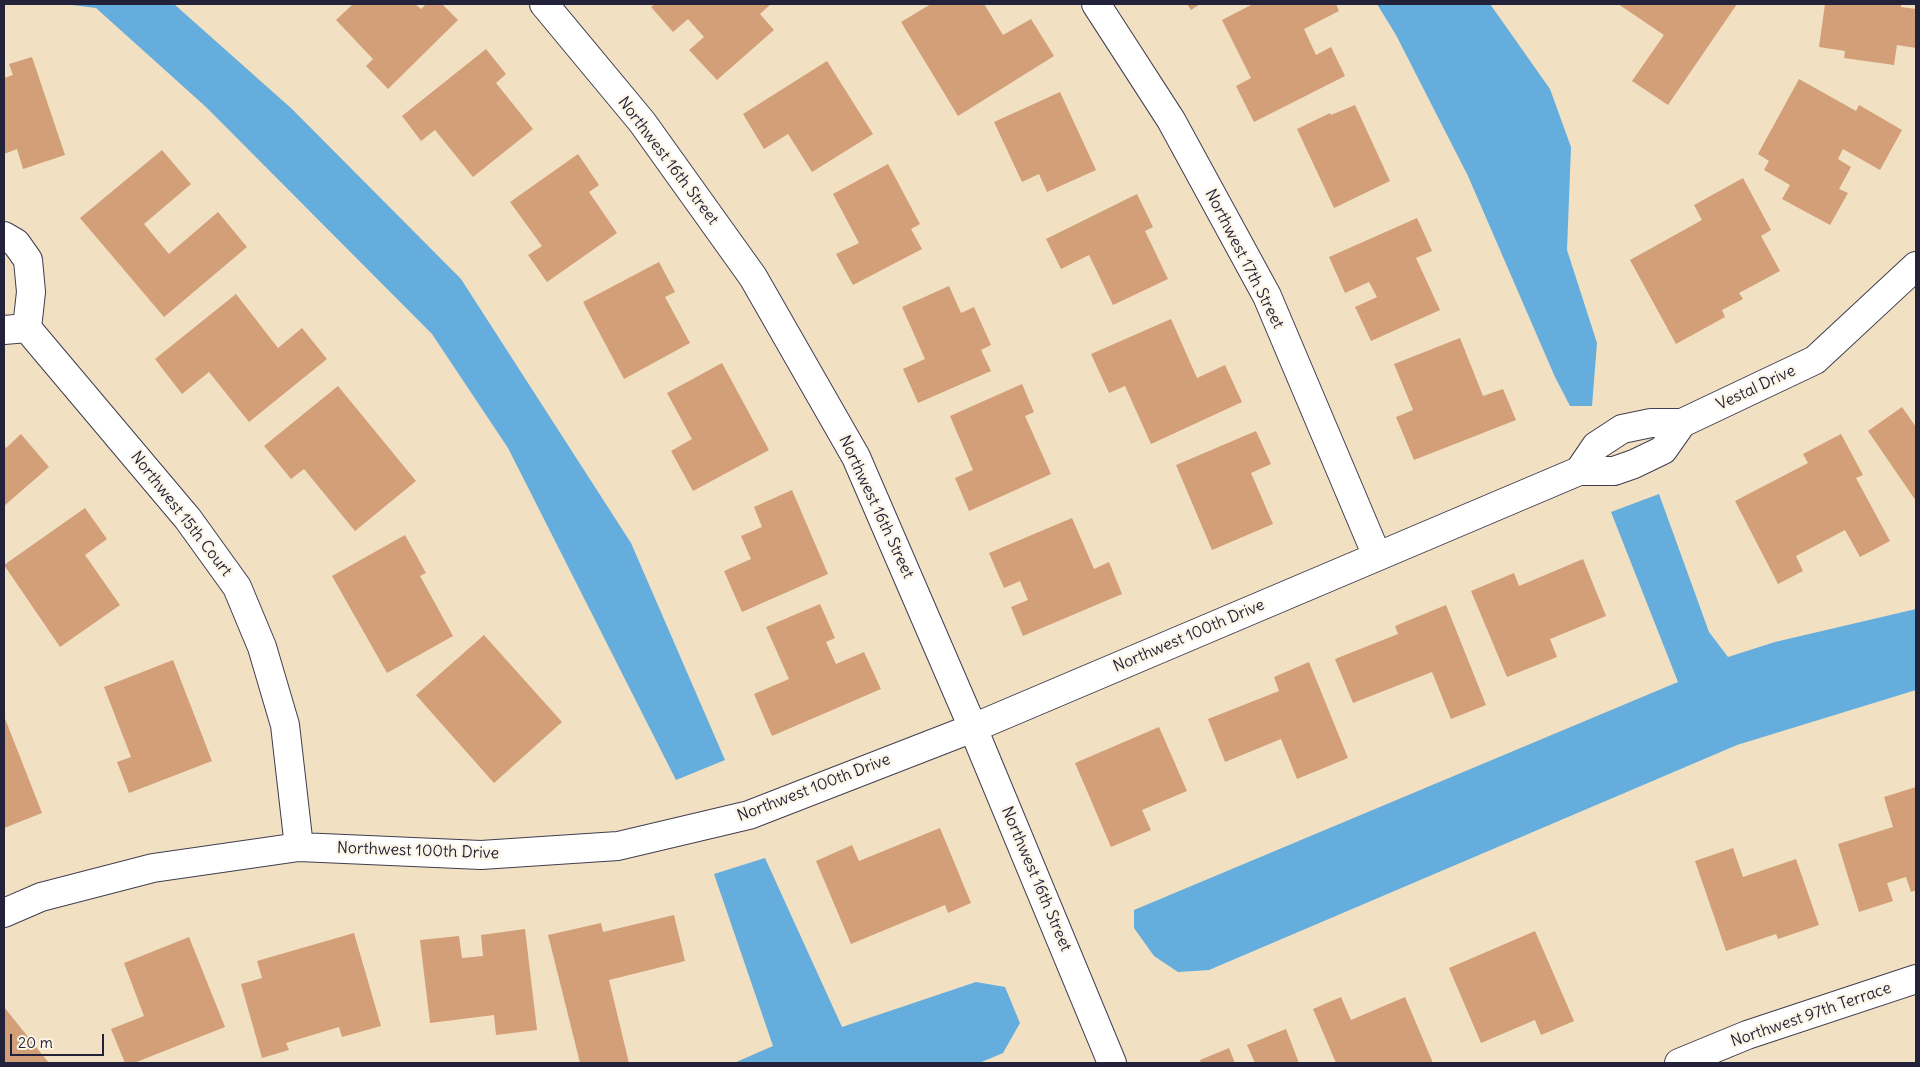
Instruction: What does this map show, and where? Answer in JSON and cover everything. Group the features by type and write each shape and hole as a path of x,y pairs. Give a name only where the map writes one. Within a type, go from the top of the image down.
{"street":[{"name":"Northwest 16th Street","path":"544,4 642,122 753,277 856,456 973,728 1112,1063"},
{"name":"Northwest 17th Street","path":"1096,4 1171,120 1266,296 1377,556"},
{"name":"Northwest 15th Court","path":"4,236 16,243 28,260 31,292 15,329 188,519 237,587 262,647 285,725 299,847"},
{"name":"Vestal Drive","path":"1579,471 1596,446 1622,429 1651,423 1682,423 1815,360 1916,266"},
{"path":"1579,471 1614,471 1634,464 1663,450 1682,423"},
{"name":"Northwest 100th Drive","path":"4,913 41,897 153,868 299,847 481,855 618,846 749,815 973,728 1579,471"},
{"name":"Northwest 97th Terrace","path":"1679,1063 1747,1035 1916,979"}],"water":[{"path":"64,4 174,4 292,109 461,279 631,543 725,760 676,780 508,448 432,334 206,107 96,8"},
{"path":"1377,4 1490,4 1550,89 1571,147 1567,250 1597,343 1592,406 1570,406 1555,377 1468,176 1396,35"},
{"path":"1659,494 1709,632 1728,657 1775,642 1916,609 1916,690 1737,745 1209,970 1178,972 1154,956 1134,928 1134,910 1678,682 1611,512"},
{"path":"765,858 842,1027 976,982 1005,987 1020,1023 1003,1053 979,1063 734,1063 773,1046 714,874"}],"building":[{"path":"353,4 415,4 421,9 426,4 442,4 458,20 388,89 366,66 373,59 336,20"},
{"path":"655,4 771,4 760,14 774,30 717,80 689,50 704,37 688,19 673,32 651,7"},
{"path":"931,4 984,4 1003,35 1031,19 1054,56 958,116 901,22"},
{"path":"1187,4 1200,4 1191,10"},
{"path":"1253,4 1336,4 1339,11 1304,29 1316,55 1331,47 1345,76 1254,122 1236,86 1251,78 1222,20"},
{"path":"1618,4 1737,4 1668,105 1632,81 1664,35"},
{"path":"1825,4 1901,4 1901,7 1916,9 1916,48 1897,45 1894,65 1844,58 1845,51 1819,47"},
{"path":"486,49 506,74 496,83 533,129 473,177 435,130 421,141 402,116"},
{"path":"32,57 65,155 23,169 17,149 4,154 4,78 13,75 9,64"},
{"path":"827,61 873,134 812,172 788,134 764,149 743,114"},
{"path":"1799,79 1856,111 1859,105 1902,130 1880,170 1843,149 1838,159 1851,167 1839,189 1848,193 1830,225 1782,199 1790,185 1764,170 1769,161 1758,154"},
{"path":"1060,92 1096,170 1047,192 1039,174 1022,182 994,122"},
{"path":"1355,105 1390,181 1334,208 1297,129 1330,113 1331,115"},
{"path":"162,150 191,184 144,224 169,254 218,212 247,247 164,317 80,218"},
{"path":"578,154 599,185 589,192 617,233 547,282 528,255 542,246 510,202"},
{"path":"888,164 920,224 911,229 922,249 853,285 836,254 859,243 833,194"},
{"path":"1743,178 1771,230 1761,236 1780,271 1739,293 1743,299 1722,310 1725,317 1676,344 1630,260 1702,220 1694,205"},
{"path":"1137,194 1153,227 1145,231 1168,279 1113,305 1089,255 1061,269 1046,239"},
{"path":"1417,218 1432,251 1416,258 1440,310 1371,341 1355,307 1377,297 1369,282 1345,293 1329,257"},
{"path":"659,262 675,292 665,297 690,343 624,379 583,302"},
{"path":"949,286 961,313 974,307 991,345 981,350 991,371 918,403 903,369 925,359 902,307"},
{"path":"236,294 278,348 302,328 327,359 249,422 209,372 182,394 155,359"},
{"path":"1171,319 1197,378 1225,365 1242,402 1151,444 1125,386 1109,393 1091,354"},
{"path":"1460,338 1483,396 1503,389 1516,420 1414,460 1396,417 1413,410 1394,364"},
{"path":"722,363 769,450 693,491 671,451 692,439 667,393"},
{"path":"1022,384 1034,412 1025,416 1051,474 969,511 955,478 973,470 950,416"},
{"path":"338,386 416,481 355,531 304,469 291,479 264,446"},
{"path":"1902,407 1916,427 1916,501 1868,431"},
{"path":"1256,431 1271,464 1251,473 1273,524 1212,550 1176,465"},
{"path":"21,434 49,467 4,506 4,445 6,448"},
{"path":"1841,434 1863,475 1856,478 1890,541 1860,557 1845,530 1796,556 1803,571 1778,584 1735,501 1808,463 1803,454"},
{"path":"792,490 828,574 742,612 724,571 751,559 741,536 762,527 754,507"},
{"path":"85,508 107,539 85,555 120,605 60,647 4,565"},
{"path":"1072,518 1094,569 1109,562 1122,594 1023,636 1011,607 1028,600 1020,581 1004,588 989,553"},
{"path":"405,535 426,573 420,576 453,636 387,673 332,576"},
{"path":"1583,559 1606,616 1550,639 1557,657 1507,677 1471,591 1514,573 1519,586"},
{"path":"820,604 835,638 826,642 836,664 864,652 881,689 772,736 754,694 789,679 766,627"},
{"path":"1446,605 1486,705 1451,719 1432,672 1353,703 1335,659 1398,634 1395,626"},
{"path":"484,635 562,722 494,783 416,695"},
{"path":"173,660 212,761 129,793 117,762 131,757 104,687"},
{"path":"1309,662 1348,758 1297,779 1281,739 1225,762 1208,719 1279,691 1274,677"},
{"path":"4,716 42,813 4,828"},
{"path":"1159,727 1187,791 1142,810 1151,830 1111,847 1075,763"},
{"path":"1916,787 1916,890 1911,892 1906,877 1887,883 1893,901 1859,912 1838,844 1893,827 1884,797"},
{"path":"940,828 971,903 948,913 945,905 851,944 816,861 852,845 859,861"},
{"path":"1733,848 1743,877 1796,859 1819,925 1778,939 1776,934 1726,951 1695,861"},
{"path":"674,915 685,961 609,980 629,1063 580,1063 548,935 601,923 603,932"},
{"path":"525,929 537,1030 496,1035 494,1015 430,1023 420,940 459,936 462,958 483,956 481,935"},
{"path":"1535,931 1574,1021 1541,1035 1535,1020 1481,1043 1449,968"},
{"path":"354,933 381,1026 342,1037 339,1027 286,1043 289,1050 262,1058 241,984 262,978 257,961"},
{"path":"189,937 225,1027 134,1063 125,1063 111,1029 144,1016 124,963"},
{"path":"1341,997 1351,1020 1405,997 1433,1063 1336,1063 1313,1009"},
{"path":"4,1007 49,1063 4,1063"},
{"path":"1286,1029 1299,1063 1255,1063 1247,1045"},
{"path":"1229,1048 1235,1063 1201,1063 1200,1060"}]}
